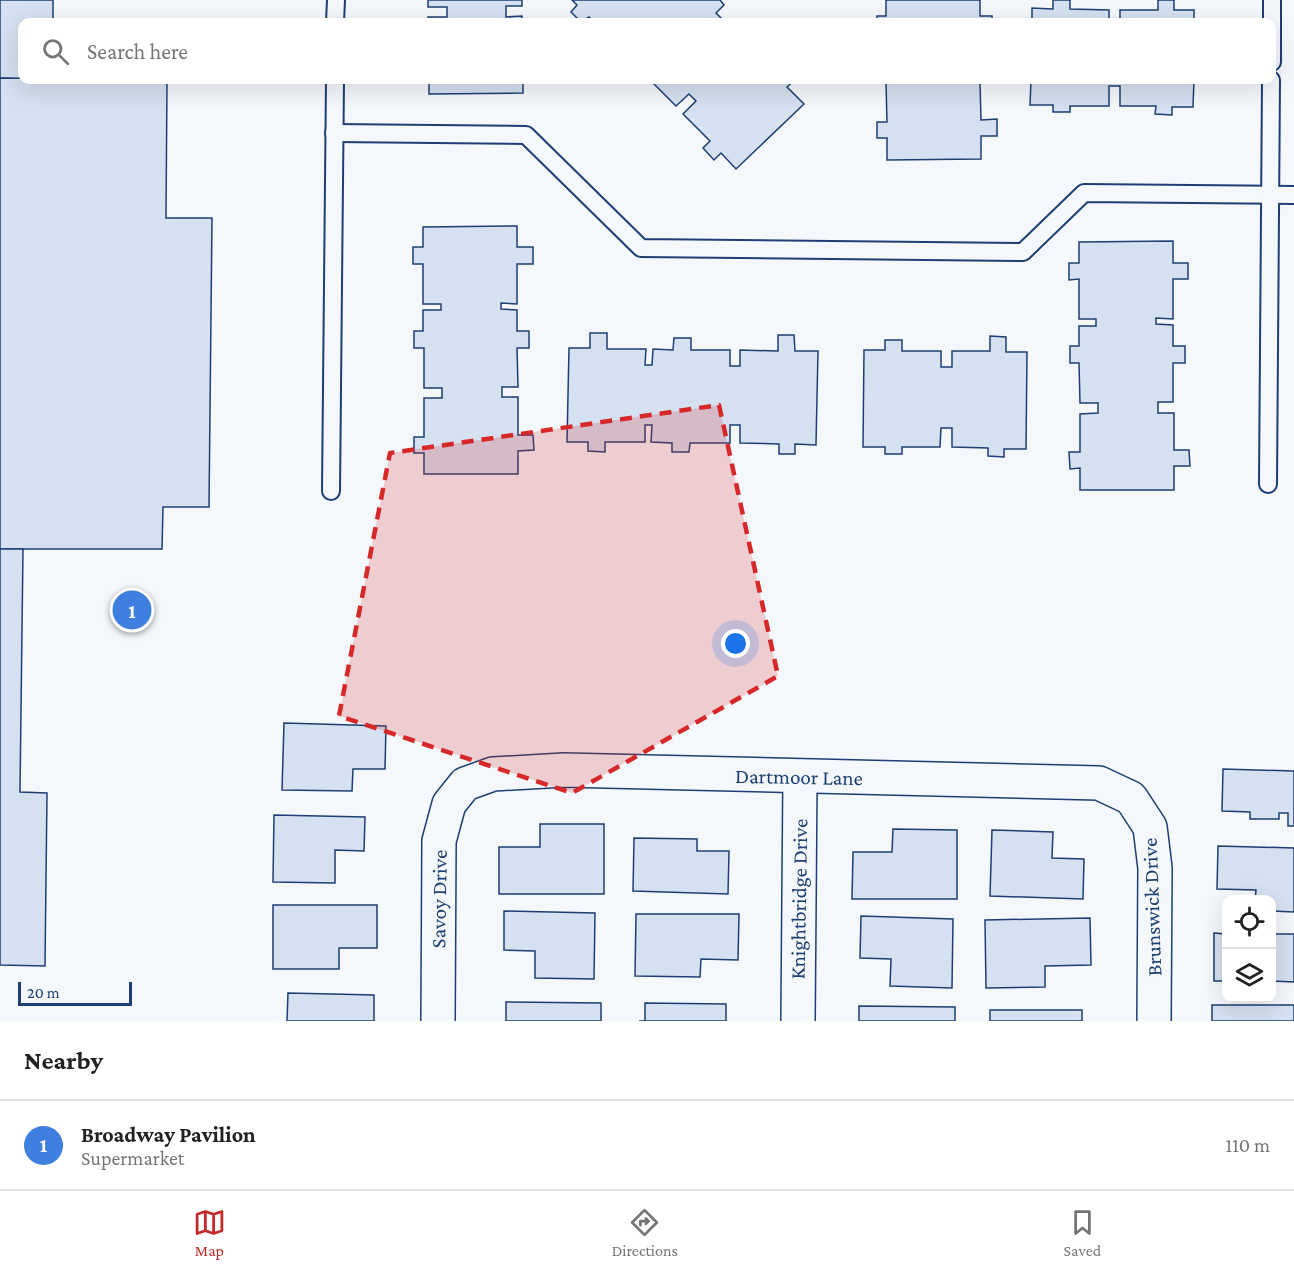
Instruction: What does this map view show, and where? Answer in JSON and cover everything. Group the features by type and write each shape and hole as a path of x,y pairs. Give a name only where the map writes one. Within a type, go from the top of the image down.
{"street":[{"name":"Dartmoor Lane","path":"465,784 493,774 564,770 800,778 1099,783 1131,798"},
{"name":"Knightbridge Drive","path":"798,1021 800,778"},
{"name":"Savoy Drive","path":"438,1021 439,841 449,804 465,784"},
{"name":"Brunswick Drive","path":"1131,798 1150,827 1155,868 1154,1021"}],"lane":[{"path":"335,18 336,0"},
{"path":"1272,0 1272,18"},
{"path":"331,491 335,84"},
{"path":"1268,484 1271,84"},
{"path":"334,133 526,135 641,248 1023,252 1084,193 1294,195"}],"highlighted area":[{"path":"719,405 778,676 572,793 339,716 390,453"}],"building":[{"path":"0,0 53,0 53,18 18,18 18,79 0,78"},
{"path":"428,0 522,0 522,6 506,6 506,17 522,16 522,18 428,18 447,17 447,7 428,7"},
{"path":"572,0 720,0 724,5 716,13 721,18 577,18 571,12 577,5"},
{"path":"886,0 980,0 980,16 992,16 992,18 877,18 877,16 886,16"},
{"path":"1053,0 1070,0 1070,9 1109,10 1109,18 1032,18 1032,8 1053,9"},
{"path":"1158,0 1174,0 1174,10 1194,10 1194,18 1120,18 1120,10 1158,10"},
{"path":"0,78 18,78 18,84 167,84 166,218 212,218 209,507 163,507 162,549 0,549"},
{"path":"429,84 523,84 523,93 429,94"},
{"path":"654,84 790,84 787,87 804,104 736,169 721,153 714,160 703,148 710,141 683,114 696,101 689,94 676,106"},
{"path":"886,84 980,84 981,120 997,119 997,136 981,136 981,159 887,160 887,138 877,138 877,122 887,122"},
{"path":"1031,84 1194,84 1193,107 1172,107 1172,115 1155,114 1156,106 1120,106 1120,86 1109,86 1109,106 1070,106 1070,112 1053,112 1053,105 1030,105"},
{"path":"517,226 517,247 533,247 533,264 517,264 517,304 501,303 501,309 517,310 517,331 529,331 529,348 517,348 518,387 502,387 502,397 518,397 518,435 533,435 534,450 518,451 518,474 424,474 424,453 414,453 414,437 424,437 424,398 442,398 442,388 424,388 424,348 414,348 414,331 423,331 423,310 441,310 441,304 423,304 423,264 413,264 413,247 423,247 423,227"},
{"path":"1173,241 1173,263 1188,263 1188,279 1173,279 1173,319 1156,318 1156,324 1173,325 1173,346 1185,346 1185,363 1173,363 1173,402 1158,402 1158,413 1174,413 1174,450 1189,450 1190,466 1174,466 1174,490 1080,490 1080,468 1070,469 1069,452 1080,452 1080,414 1098,413 1098,403 1080,403 1079,363 1070,363 1070,346 1079,346 1079,326 1096,326 1096,319 1079,319 1079,279 1069,280 1069,263 1079,263 1079,242"},
{"path":"590,333 607,333 607,349 646,349 645,365 652,365 653,349 673,350 674,338 691,338 691,350 730,350 730,366 740,366 740,350 778,351 778,335 794,335 795,351 818,351 816,445 795,444 795,454 779,454 779,444 740,443 740,425 730,425 730,443 690,443 689,452 672,452 672,443 651,442 652,425 645,425 645,442 605,442 605,452 588,451 588,442 567,442 569,348 590,348"},
{"path":"990,336 1006,337 1006,352 1027,352 1026,449 1004,449 1004,457 988,456 988,448 952,447 952,428 941,428 940,447 902,447 902,454 885,454 885,447 863,447 864,350 885,350 885,340 902,340 902,351 941,351 941,367 952,367 952,351 990,351"},
{"path":"0,549 23,549 20,792 47,793 45,966 0,965"},
{"path":"284,723 386,726 385,769 353,769 352,791 282,790"},
{"path":"1223,769 1294,771 1294,826 1288,826 1288,813 1279,813 1279,819 1250,819 1250,812 1222,811"},
{"path":"274,815 365,817 364,851 335,850 335,883 273,882"},
{"path":"540,824 604,824 604,894 499,894 499,847 540,847"},
{"path":"893,829 957,830 957,899 852,899 853,852 892,852"},
{"path":"992,830 1053,832 1052,858 1084,859 1083,899 990,896"},
{"path":"634,838 697,839 697,851 729,851 728,894 633,891"},
{"path":"1218,846 1294,848 1294,912 1276,911 1276,895 1256,895 1256,890 1217,889"},
{"path":"273,905 377,905 377,948 339,948 339,969 273,969"},
{"path":"504,911 595,913 594,979 535,978 535,951 504,950"},
{"path":"636,914 739,914 738,960 701,959 700,977 635,976"},
{"path":"861,916 953,919 952,988 890,986 891,959 860,958"},
{"path":"1090,918 1091,965 1045,966 1045,987 986,988 985,920"},
{"path":"1214,933 1222,934 1222,981 1214,981"},
{"path":"1276,934 1294,934 1294,982 1276,981"},
{"path":"288,993 374,995 374,1021 287,1021"},
{"path":"506,1002 601,1003 601,1021 506,1021"},
{"path":"645,1003 726,1004 726,1021 645,1021"},
{"path":"1212,1005 1294,1005 1294,1021 1212,1021"},
{"path":"859,1006 955,1007 955,1021 859,1021"},
{"path":"990,1010 1082,1010 1082,1021 990,1021"}],"place":[{"name":"Broadway Pavilion","path":"132,610"}]}
